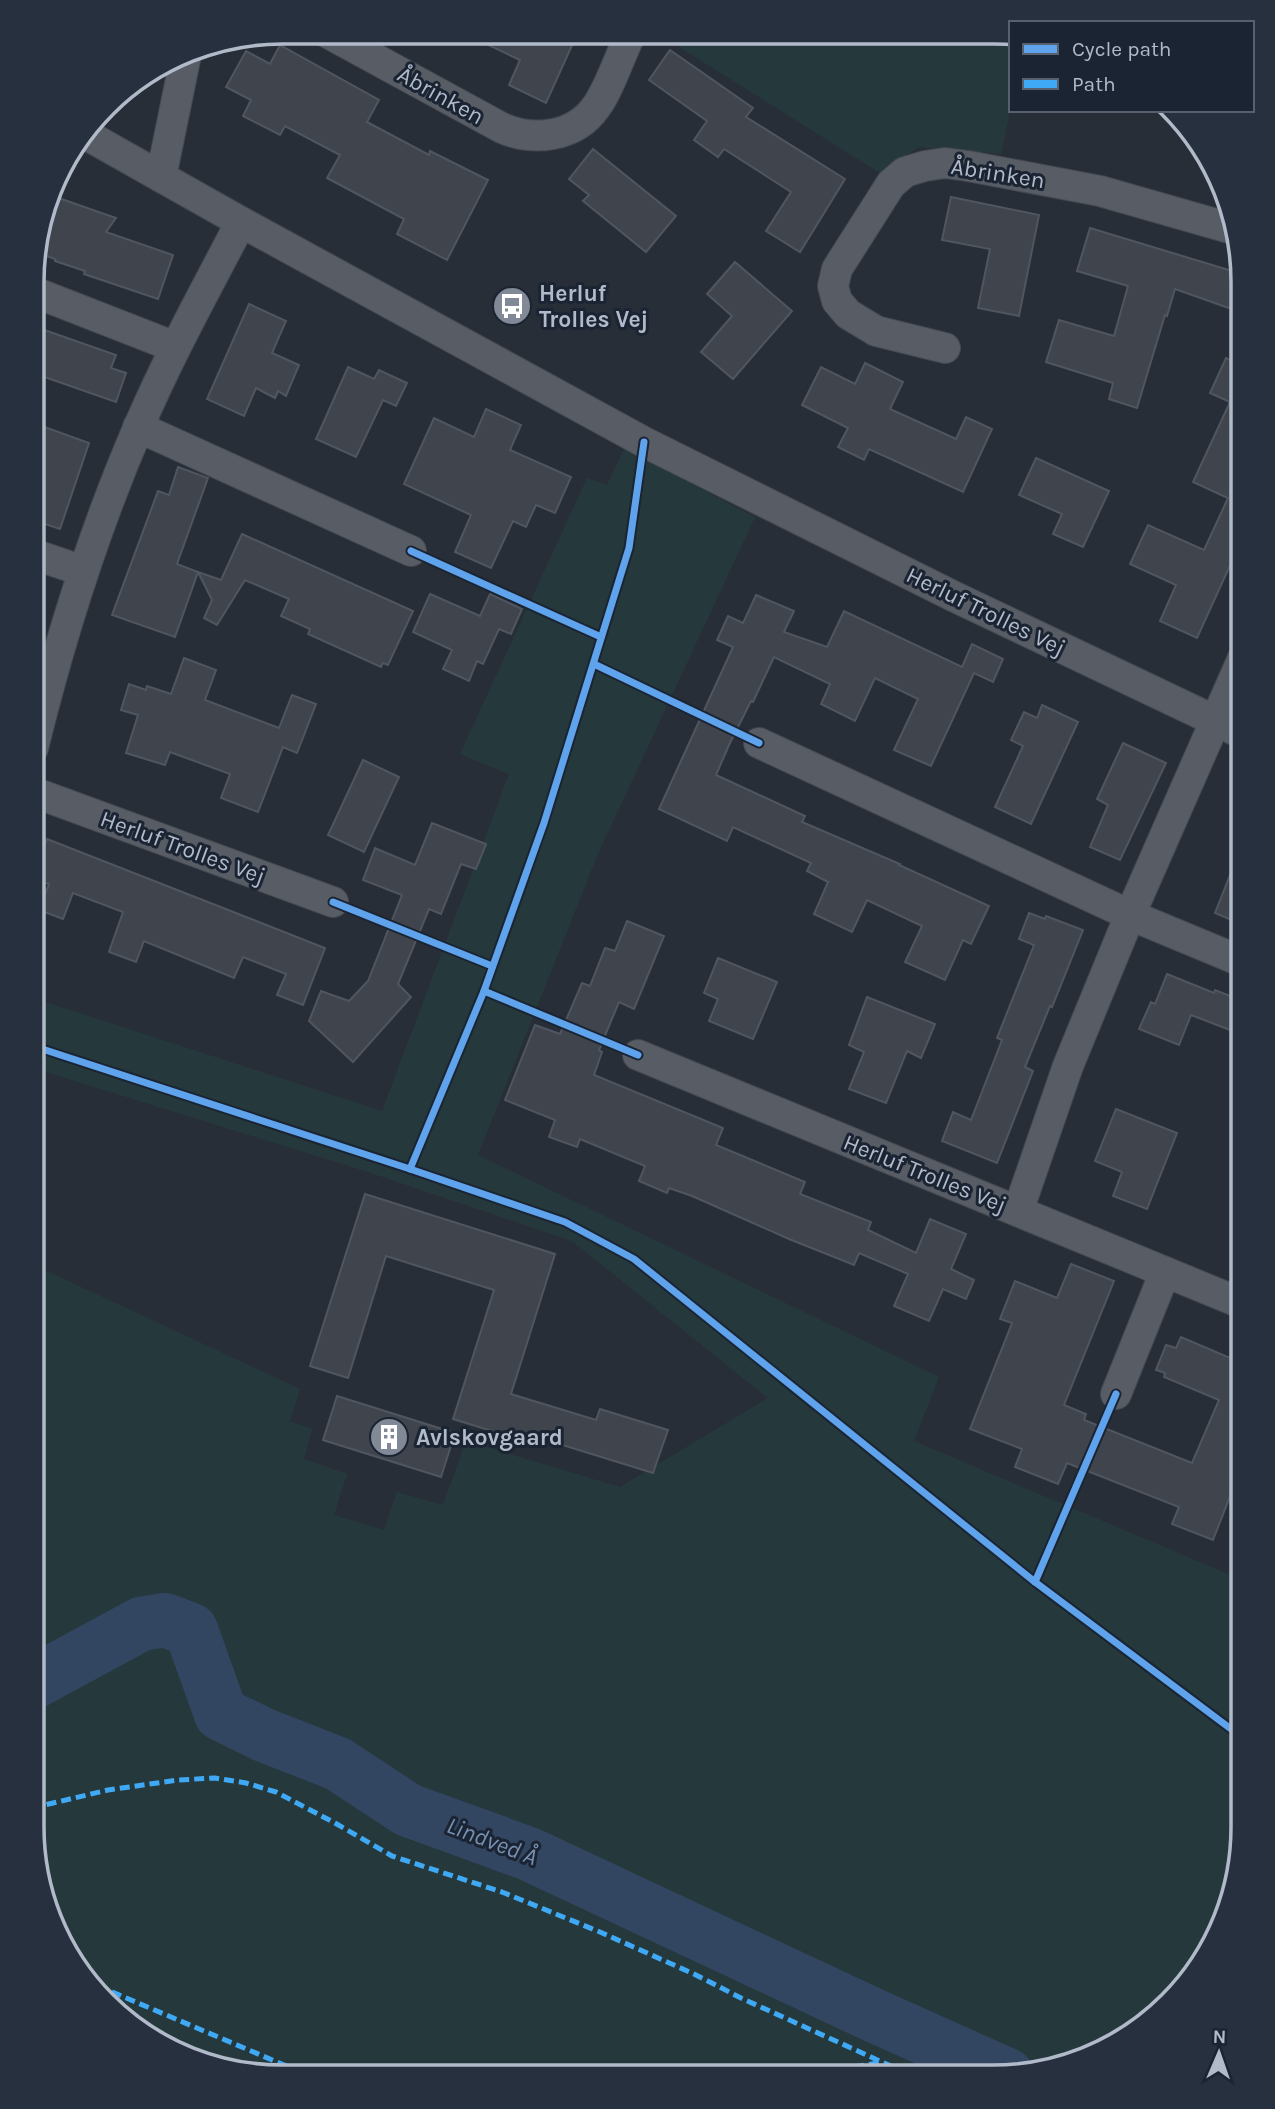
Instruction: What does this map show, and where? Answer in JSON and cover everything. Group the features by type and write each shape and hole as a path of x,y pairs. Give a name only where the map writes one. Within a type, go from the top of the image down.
{"street":[{"name":"Åbrinken","path":"348,44 502,128 517,135 534,137 554,134 586,119 598,105 626,44"},
{"path":"161,177 184,65"},
{"name":"Herluf Trolles Vej","path":"92,138 644,442 955,597 1231,729"},
{"name":"Åbrinken","path":"946,348 876,331 848,314 837,301 833,286 837,269 891,184 905,172 945,163 968,166 1100,191 1225,227"},
{"path":"44,703 83,571 138,427 175,347 241,222"},
{"path":"44,296 175,347"},
{"path":"138,427 411,551"},
{"path":"44,558 83,571"},
{"path":"1214,721 1231,684"},
{"name":"Herluf Trolles Vej","path":"1018,1211 1068,1066 1214,721"},
{"path":"759,743 1130,915 1231,957"},
{"name":"Herluf Trolles Vej","path":"44,796 332,902"},
{"name":"Herluf Trolles Vej","path":"638,1055 1231,1299"},
{"path":"1116,1394 1165,1272"}],"green space":[{"path":"675,44 1009,45 1010,112 1001,154 919,147 880,173"},
{"path":"624,449 755,517 597,856 478,1155 939,1377 914,1441 1228,1574 1231,1566 1231,1843 1219,1904 1207,1933 1191,1960 1150,2006 1112,2033 1070,2053 1009,2065 250,2063 190,2047 162,2033 113,1996 76,1946 62,1919 52,1889 44,1828 44,1270 300,1389 290,1421 312,1429 304,1459 347,1474 334,1515 384,1530 397,1492 443,1505 466,1441 620,1487 768,1398 572,1241 368,1172 44,1071 44,1002 382,1111 509,774 460,754 587,478 607,485"}],"building":[{"path":"486,44 573,44 546,103 509,85 520,60"},
{"path":"280,45 379,100 367,122 429,155 430,151 488,180 447,260 397,234 404,219 327,178 340,155 285,126 280,135 243,116 251,100 226,87 246,51 270,64"},
{"path":"670,50 753,108 746,117 845,179 800,252 766,231 791,192 724,149 718,157 694,140 707,121 649,80"},
{"path":"593,149 676,216 646,252 583,201 589,195 569,179"},
{"path":"951,197 1039,215 1019,316 978,308 990,249 942,240"},
{"path":"59,198 116,218 106,232 173,255 158,299 84,274 85,271 46,256 46,250"},
{"path":"1090,228 1230,270 1231,309 1175,289 1137,408 1109,399 1113,383 1046,362 1059,320 1114,336 1128,286 1077,271"},
{"path":"735,262 792,311 733,379 701,352 732,316 707,294"},
{"path":"249,304 286,321 272,353 299,365 286,396 278,391 275,398 256,388 244,416 207,399"},
{"path":"44,330 116,355 111,368 126,373 116,402 44,377"},
{"path":"1226,358 1231,360 1231,563 1197,638 1160,621 1176,585 1130,564 1148,525 1204,550 1228,498 1193,482 1230,402 1210,393"},
{"path":"865,363 903,382 890,409 956,439 966,417 992,429 963,492 869,449 864,460 838,447 848,428 802,405 821,367 855,384"},
{"path":"348,367 374,379 379,370 407,383 396,406 383,400 356,457 316,439"},
{"path":"486,409 521,425 510,450 571,477 555,513 536,505 526,527 513,521 491,568 455,552 471,515 404,484 434,418 474,437"},
{"path":"44,427 89,443 60,529 44,524"},
{"path":"1036,458 1109,491 1083,547 1053,534 1062,514 1019,495"},
{"path":"178,467 208,478 177,564 198,572 175,637 112,615 158,491 169,495"},
{"path":"242,534 413,611 388,665 383,663 381,667 308,634 310,629 281,616 289,599 245,580 217,625 204,618 212,600 198,572 221,580"},
{"path":"430,594 480,616 490,594 522,609 511,634 499,629 483,664 477,661 469,681 443,669 452,650 413,632"},
{"path":"756,595 794,611 784,632 827,647 844,611 962,667 972,644 1003,659 993,682 974,673 931,766 894,750 918,699 875,678 855,721 821,704 830,684 774,657 716,775 805,816 802,822 989,906 971,944 963,940 945,980 905,962 922,926 867,900 852,932 814,914 828,882 807,871 811,863 733,827 727,841 659,809 733,647 717,640 728,616 743,623"},
{"path":"184,658 216,670 205,700 279,728 292,695 316,704 297,753 283,747 258,812 221,798 230,774 170,752 165,765 126,753 138,715 121,710 129,684 146,690 147,686 171,694"},
{"path":"1042,705 1078,722 1031,824 995,807 1023,746 1011,740 1024,712 1037,718"},
{"path":"1123,743 1166,763 1120,860 1090,847 1108,805 1097,799"},
{"path":"363,760 399,777 364,852 328,835"},
{"path":"432,823 486,844 476,869 461,864 441,914 429,909 398,984 411,997 353,1062 309,1021 321,991 349,1001 368,981 402,895 363,880 375,848 415,865"},
{"path":"47,839 325,948 303,1005 277,995 286,974 243,957 234,978 144,941 136,962 109,952 123,912 73,893 63,919 44,912 44,897 49,884 44,882 44,847"},
{"path":"1231,873 1231,920 1215,913"},
{"path":"1029,913 1045,919 1046,916 1083,930 1025,1067 1033,1071 997,1163 942,1141 953,1112 971,1120 1002,1040 997,1038 1034,945 1019,939"},
{"path":"627,921 664,936 634,1009 619,1002 599,1050 602,1052 594,1075 723,1128 716,1145 805,1182 800,1194 871,1222 868,1230 916,1253 930,1219 966,1234 951,1269 974,1280 966,1299 943,1289 929,1321 894,1306 908,1274 859,1253 854,1265 692,1196 669,1188 667,1193 639,1181 645,1166 580,1139 577,1147 549,1137 555,1120 505,1100 535,1025 560,1034 582,983 590,986 605,948 615,951"},
{"path":"718,958 777,982 753,1039 709,1021 718,999 704,993"},
{"path":"1167,974 1214,993 1215,990 1231,996 1231,1030 1191,1015 1179,1045 1139,1029 1151,1002 1155,1004"},
{"path":"867,997 935,1024 921,1058 907,1051 886,1103 849,1089 864,1052 849,1045"},
{"path":"1116,1109 1177,1133 1147,1209 1113,1196 1122,1172 1095,1161"},
{"path":"365,1194 555,1254 511,1394 596,1420 600,1409 668,1430 653,1473 540,1438 538,1445 453,1419 494,1290 386,1256 348,1378 310,1366"},
{"path":"1071,1264 1114,1281 1064,1405 1086,1414 1084,1420 1192,1463 1219,1400 1164,1377 1165,1373 1156,1370 1166,1345 1176,1348 1181,1337 1231,1358 1231,1494 1213,1540 1172,1524 1179,1507 1067,1463 1058,1484 1015,1467 1022,1449 970,1429 1012,1323 1000,1319 1015,1281 1057,1298"},
{"name":"Avlskovgaard","path":"337,1396 455,1433 441,1477 323,1440"}],"waterway":[{"name":"Lindved Å","path":"44,1677 141,1624 165,1620 191,1630 221,1714 264,1735 338,1764 408,1810 529,1854 985,2065"}],"marked path":[{"path":"44,1805 108,1790 178,1780 215,1778 276,1792 392,1856 502,1892 600,1932 889,2065"},
{"path":"108,1990 284,2065"},
{"path":"865,2065 883,2062"}],"cycle path":[{"path":"410,1169 484,991 544,823 629,548 644,442"},
{"path":"411,551 601,637"},
{"path":"594,664 759,743"},
{"path":"333,902 492,966"},
{"path":"484,991 638,1055"},
{"path":"44,1050 565,1222 634,1259 1035,1582 1231,1729"},
{"path":"1035,1582 1116,1394"}],"place":[{"name":"Herluf Trolles Vej","path":"512,306"},
{"name":"Avlskovgaard","path":"389,1437"}]}
